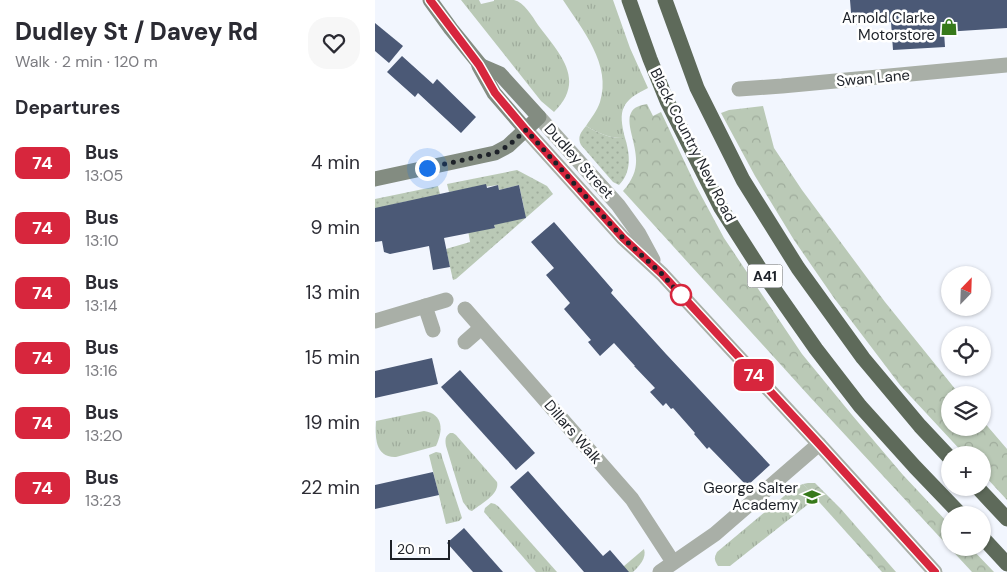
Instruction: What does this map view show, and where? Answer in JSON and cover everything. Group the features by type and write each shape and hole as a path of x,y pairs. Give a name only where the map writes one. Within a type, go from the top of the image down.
{"highway":[{"name":"Black Country New Road","path":"629,0 667,101 721,208 760,270 815,349 860,406 952,506"},
{"name":"Black Country New Road","path":"665,0 697,88 743,180 798,268 863,358 941,448"},
{"path":"986,496 1007,518"},
{"path":"991,547 1007,564"}],"main road":[{"name":"Dudley Street","path":"431,0 479,65 495,93 526,130"},
{"name":"Dudley Street","path":"440,0 451,29"},
{"name":"Dudley Street","path":"479,65 500,74 539,117"},
{"path":"375,179 495,153 508,146 539,117"}],"street":[{"name":"Swan Lane","path":"739,89 1007,66"},
{"name":"Dudley Street","path":"539,117 618,205 639,234 662,274"},
{"name":"Dudley Street","path":"526,130 623,238 662,274 935,572"},
{"path":"375,321 447,300"},
{"path":"425,306 433,330"},
{"name":"Dillars Walk","path":"465,309 632,499 673,562"},
{"path":"465,342 481,328"},
{"path":"660,572 715,534 819,444"}],"green space":[{"path":"461,0 479,0 481,4 494,0 514,0 521,3 527,10 561,56 569,78 564,100 554,112 541,101"},
{"path":"563,0 613,0 630,48 648,88 632,97 624,107 622,120 625,138 609,136 586,126 600,102 603,88 602,75 599,61 593,48"},
{"path":"647,104 653,116 661,112 696,186 724,238 802,354 903,475 941,515 941,539 623,191 633,176 636,163 629,120 630,115 635,108"},
{"path":"763,106 774,148 802,190 885,302 941,371 941,376 945,376 953,386 941,386 941,429 900,385 834,298 794,240 755,176 721,113 729,110"},
{"path":"586,126 609,136 625,138 629,163 626,174 619,185 613,182 581,145 581,133"},
{"path":"517,170 547,186 553,194 453,280 446,249 470,242 468,230 495,228 494,225 524,208 519,185 499,190 498,185 449,192 447,184"},
{"path":"438,186 440,194 409,203 408,201 375,209 375,199"},
{"path":"424,411 435,416 440,424 440,435 436,446 396,457 384,454 380,450 376,440 376,421"},
{"path":"991,430 1007,449 1007,500 991,483 991,446 957,446 947,436 991,436"},
{"path":"450,433 456,435 497,482 496,491 493,495 472,511 463,502 446,446 446,438"},
{"path":"436,452 441,453 462,518 459,521 446,524 429,455"},
{"path":"815,483 841,509 896,572 882,572 803,484"},
{"path":"803,484 816,498 730,566 718,566 715,559 717,552 795,487"},
{"path":"491,503 499,507 557,572 536,572 484,512 485,508"},
{"path":"644,549 643,559 633,572 617,572"},
{"path":"957,556 979,556 994,572 972,572"}],"building":[{"name":"Arnold Clarke Motorstore","path":"850,0 1007,0 1007,28 944,32 945,47 893,50 891,22 852,25"},
{"path":"375,23 403,46 389,63 375,51"},
{"path":"402,56 433,84 437,79 476,117 461,133 418,93 415,97 387,72"},
{"path":"486,184 487,188 498,185 499,190 519,185 526,218 494,225 495,228 444,238 450,267 433,270 429,246 390,254 384,252 382,241 375,242 375,208"},
{"path":"554,222 613,290 611,293 770,465 747,486 709,447 707,449 673,408 671,409 666,403 663,406 650,392 655,388 614,343 600,356 588,342 591,340 564,309 570,303 546,275 554,268 531,242"},
{"path":"432,358 438,384 375,398 375,371"},
{"path":"460,370 535,453 516,470 441,387"},
{"path":"528,471 603,556 610,550 629,572 584,572 510,487"},
{"path":"433,472 439,495 375,509 375,485"},
{"path":"464,528 503,572 473,572 447,543"}],"bus line":[{"name":"74","path":"430,0 479,65 495,93 526,130 623,238 662,274 935,572"}],"place":[{"name":"Arnold Clarke Motorstore","path":"949,27"},
{"name":"George Salter Academy","path":"812,497"}],"route":[{"path":"427,168 495,153 508,146 526,130 623,238 662,274 686,301 681,295"}]}
